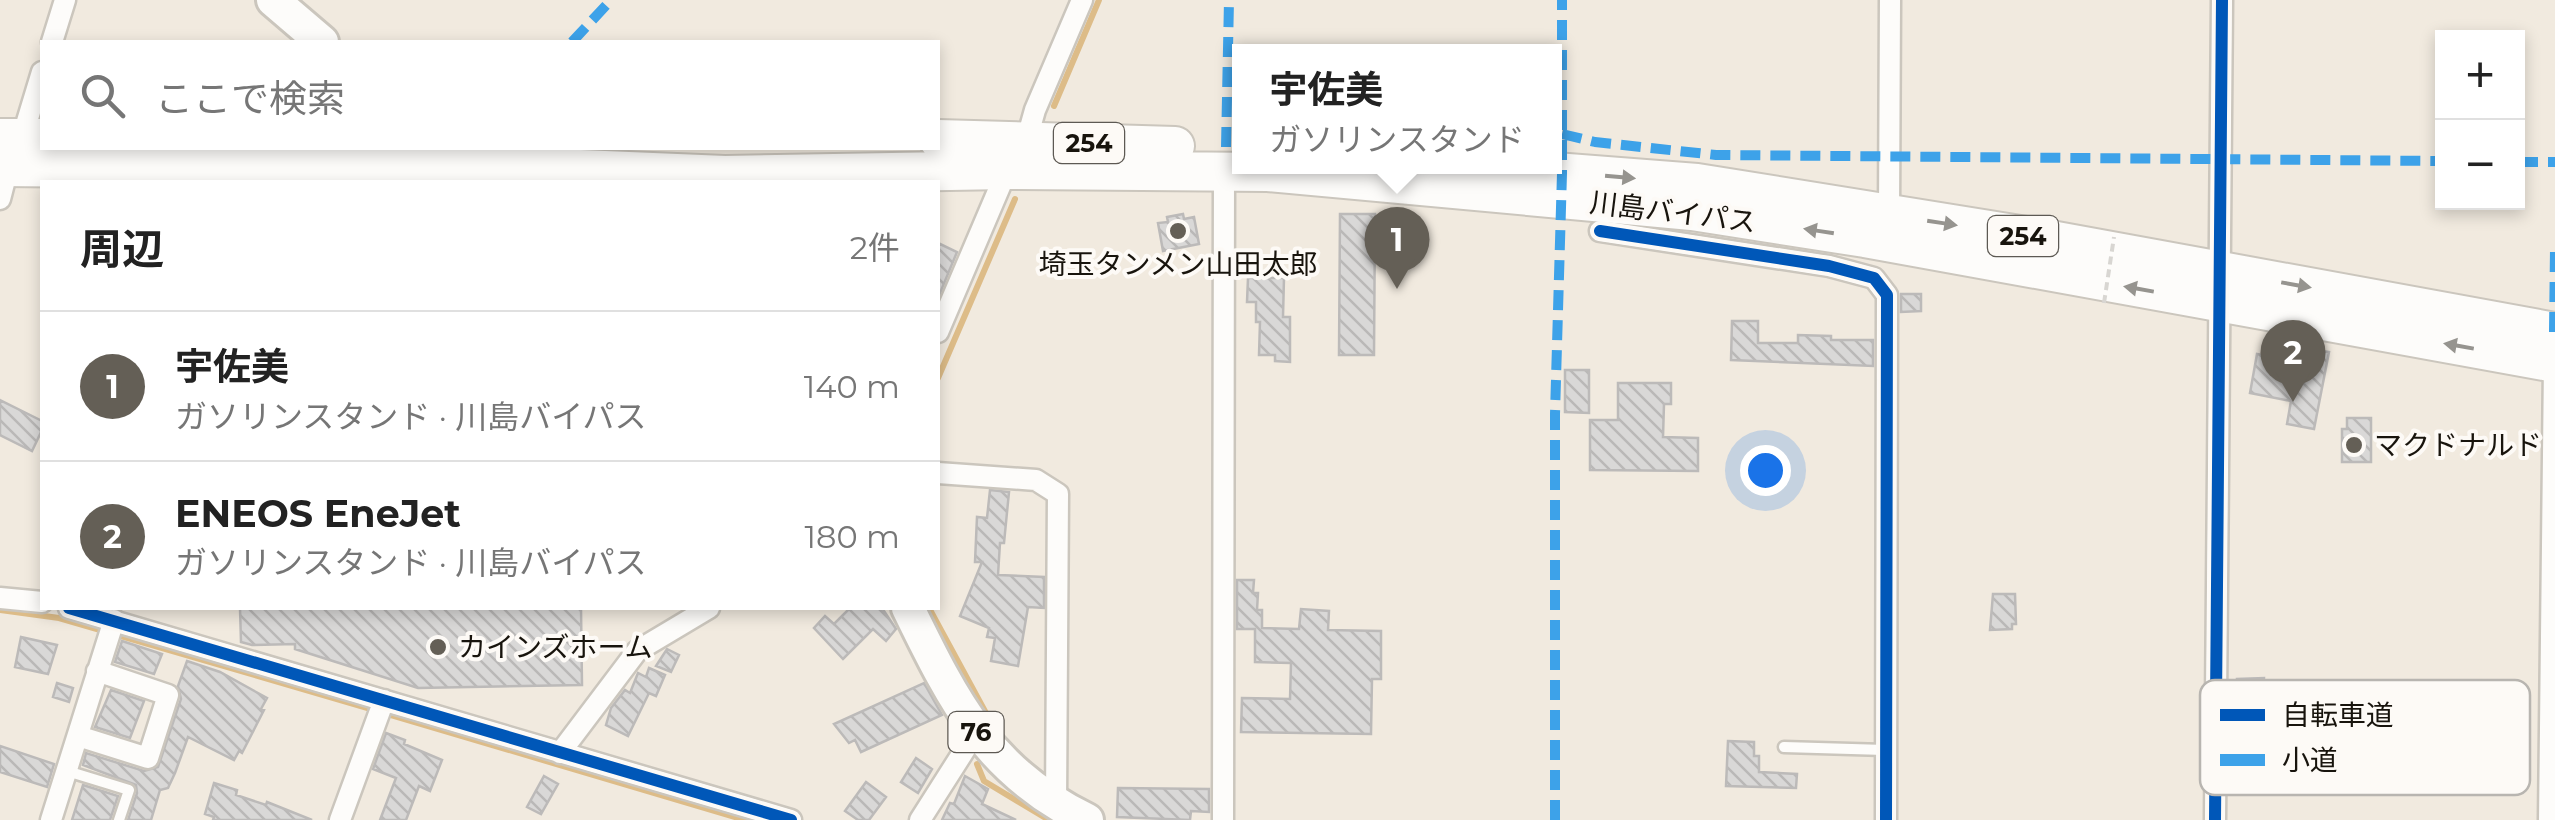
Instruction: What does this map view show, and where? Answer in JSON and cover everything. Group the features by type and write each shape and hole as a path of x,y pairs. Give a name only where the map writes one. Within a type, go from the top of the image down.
{"highway":[{"name":"川島バイパス","path":"940,139 1016,156"},
{"name":"川島バイパス","path":"12,158 210,169 457,165 726,175 1016,156 1232,160"},
{"name":"川島バイパス","path":"1562,172 1697,184 1889,214 2220,287 2554,353"},
{"name":"川島バイパス","path":"1290,174 1692,211 2220,287"}],"main road":[{"path":"273,0 320,40"},
{"name":"76","path":"909,610 955,702 976,732 1005,764 1056,804 1087,820"}],"street":[{"path":"53,40 66,0"},
{"path":"940,327 1082,0"},
{"path":"1889,214 1890,0"},
{"path":"2216,680 2222,0"},
{"path":"12,158 40,78"},
{"path":"1223,820 1232,160"},
{"path":"1600,232 1829,266 1874,278 1887,295 1886,820"},
{"path":"2549,820 2554,353"},
{"path":"940,472 1036,480 1058,494 1056,804"},
{"path":"0,598 40,602"},
{"path":"76,610 792,820"},
{"path":"560,753 637,650 706,610"},
{"path":"51,820 114,620"},
{"path":"78,736 148,758 168,696 98,671"},
{"path":"340,820 384,700"},
{"path":"920,820 976,732"},
{"path":"2215,795 2215,820"}],"lane":[{"path":"1784,747 1885,750"},
{"path":"66,771 129,790 119,820"}],"path":[{"path":"2104,303 2114,237"}],"building":[{"name":"埼玉タンメン山田太郎","path":"1183,214 1184,219 1194,217 1199,244 1163,251 1158,223"},
{"path":"1340,214 1375,214 1374,355 1339,355"},
{"path":"940,244 957,252 940,293"},
{"path":"1248,278 1284,278 1283,317 1290,317 1290,362 1275,361 1275,355 1259,355 1260,322 1256,322 1256,302 1247,302"},
{"path":"1901,294 1921,294 1921,311 1901,312"},
{"path":"1732,321 1758,321 1758,343 1798,343 1798,335 1873,340 1873,366 1731,360"},
{"path":"2302,348 2329,352 2314,429 2287,424 2291,401 2250,393 2257,354 2300,362"},
{"path":"1565,370 1589,370 1589,413 1565,412"},
{"path":"1618,383 1671,383 1671,404 1664,404 1663,437 1698,438 1698,471 1590,470 1590,420 1618,420"},
{"path":"0,400 40,420 40,434 32,451 0,435"},
{"path":"2347,418 2371,418 2371,462 2342,462 2342,429 2347,429"},
{"path":"990,490 1009,492 998,575 1044,577 1044,608 1028,607 1018,666 991,661 995,638 987,637 989,628 960,616 982,562 975,562 977,517 987,518"},
{"path":"1237,580 1254,580 1253,593 1258,593 1262,628 1299,629 1301,609 1329,611 1328,630 1381,631 1381,679 1372,679 1371,734 1241,732 1242,698 1290,699 1291,663 1255,662 1255,629 1237,629"},
{"path":"1993,594 2015,594 2016,624 2012,624 2012,629 1990,630"},
{"name":"カインズホーム","path":"240,610 581,610 582,685 418,688 295,649 295,644 241,642"},
{"path":"848,610 883,610 896,629 886,641 873,629 843,659 814,628 825,616 834,624"},
{"path":"21,637 57,645 48,674 15,667"},
{"path":"122,641 162,654 154,674 115,662"},
{"path":"667,649 679,655 671,672 656,666"},
{"path":"187,661 220,672 267,698 261,709 264,710 242,753 239,751 234,760 188,737 168,788 160,790 151,820 128,820 136,785 83,765 86,753 144,771 158,767 181,699 178,686"},
{"path":"649,668 665,675 656,696 649,693 628,736 606,725 611,708 625,690 630,693 638,673 646,677"},
{"path":"57,683 73,688 69,702 53,697"},
{"path":"924,683 942,715 861,752 855,740 849,743 834,724"},
{"path":"111,690 144,701 130,738 95,727"},
{"path":"386,733 442,760 430,791 419,786 406,820 380,820 396,778 373,769"},
{"path":"1728,741 1754,742 1759,772 1797,774 1796,788 1726,786"},
{"path":"0,746 54,764 47,787 0,772"},
{"path":"916,758 932,769 918,793 901,782"},
{"path":"544,776 558,784 541,814 527,807"},
{"path":"965,776 988,789 982,804 1016,820 942,820 950,803 954,804"},
{"path":"866,782 886,797 869,820 858,820 845,811"},
{"path":"214,783 237,790 236,795 266,805 267,802 312,820 213,820 205,814"},
{"path":"83,785 118,796 110,820 72,820"},
{"path":"1118,788 1209,789 1209,812 1191,811 1190,820 1117,817"}],"waterway":[{"path":"1054,106 1099,0"},
{"path":"940,373 1015,199"},
{"path":"0,610 59,618 371,709"},
{"path":"930,610 987,715"},
{"path":"391,715 745,820"},
{"path":"977,764 984,781 1049,820"}],"marked path":[{"path":"574,40 611,0"},
{"path":"1226,147 1229,0"},
{"path":"1562,0 1562,44"},
{"path":"1562,44 1562,173"},
{"path":"1562,134 1595,142 1716,155 2435,161"},
{"path":"2525,162 2555,162"},
{"path":"1555,820 1555,414 1562,174"},
{"path":"2554,332 2555,249"}],"cycle path":[{"path":"2216,680 2222,0"},
{"path":"1600,231 1829,266 1874,278 1887,295 1886,820"},
{"path":"76,610 791,820"},
{"path":"2215,795 2215,820"}],"place":[{"name":"埼玉タンメン山田太郎","path":"1178,231"},
{"name":"宇佐美","path":"1397,289"},
{"name":"ENEOS EneJet","path":"2293,402"},
{"name":"マクドナルド","path":"2354,445"},
{"name":"カインズホーム","path":"438,647"}]}
